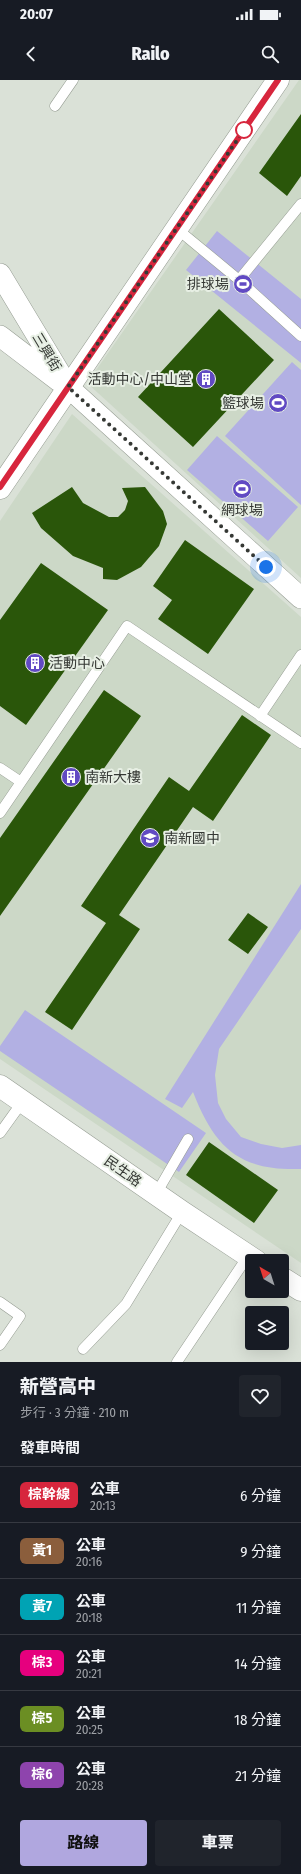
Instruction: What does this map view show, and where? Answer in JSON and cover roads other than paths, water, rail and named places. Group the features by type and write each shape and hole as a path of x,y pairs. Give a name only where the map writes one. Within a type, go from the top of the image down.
{"street":[{"path":"0,488 278,80"},
{"name":"三興街","path":"0,274 68,387 301,598"},
{"path":"0,336 68,387"},
{"name":"民生路","path":"0,1086 182,1212 246,1254"},
{"path":"289,1282 301,1290"}],"lane":[{"path":"54,106 74,80"},
{"path":"239,280 301,204"},
{"path":"176,228 239,280 301,336"},
{"path":"0,813 128,626 301,743"},
{"path":"260,716 301,655"},
{"path":"0,768 21,782"},
{"path":"0,1133 23,1101"},
{"path":"156,1194 188,1139"},
{"path":"83,1348 126,1304 182,1212"},
{"name":"民生路","path":"177,1362 245,1268"},
{"path":"0,1302 20,1316 0,1345"}],"place":[{"name":"排球場","path":"243,284"},
{"name":"活動中心/中山堂","path":"206,379"},
{"name":"籃球場","path":"278,403"},
{"name":"網球場","path":"242,489"},
{"name":"活動中心","path":"35,663"},
{"name":"南新大樓","path":"71,777"},
{"name":"南新國中","path":"150,838"}]}
